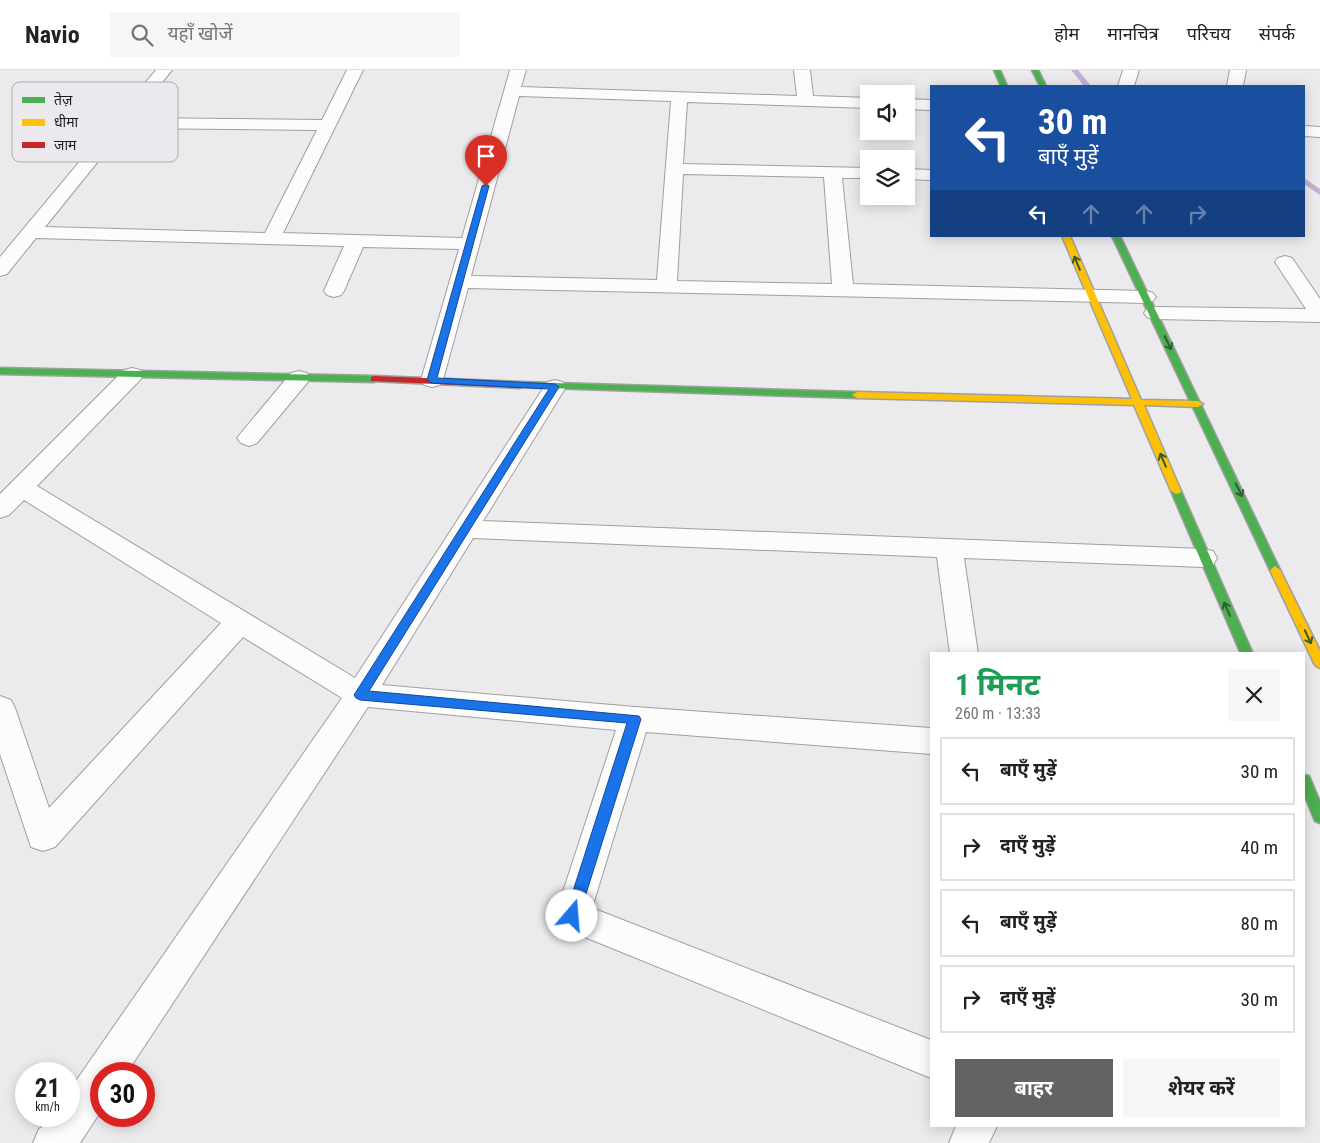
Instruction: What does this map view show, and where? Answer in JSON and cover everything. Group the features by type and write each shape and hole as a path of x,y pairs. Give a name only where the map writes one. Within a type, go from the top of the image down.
{"main road":[{"path":"997,70 1004,85"},
{"path":"1035,70 1042,85"},
{"path":"1066,237 1246,652"},
{"path":"1116,237 1198,404 1320,663"},
{"path":"0,372 432,380 555,387 1198,404"},
{"path":"1305,782 1320,816"}],"street":[{"path":"154,82 164,70"},
{"path":"271,239 354,70"},
{"path":"432,380 518,70"},
{"path":"802,70 805,100"},
{"path":"1126,85 1131,70"},
{"path":"1235,85 1238,70"},
{"path":"512,91 860,103"},
{"path":"667,287 679,96"},
{"path":"915,104 930,105"},
{"path":"178,124 327,126"},
{"path":"1305,131 1320,132"},
{"path":"0,270 88,162"},
{"path":"674,169 860,174"},
{"path":"833,173 843,291"},
{"path":"915,174 930,175"},
{"path":"31,232 470,244"},
{"path":"334,291 356,241"},
{"path":"1284,262 1320,315"},
{"path":"459,282 1091,296 1150,305 1320,315"},
{"path":"0,509 132,375"},
{"path":"249,438 299,378"},
{"path":"111,1062 360,695 555,387"},
{"path":"21,488 360,695 635,719 930,741"},
{"path":"465,529 1204,558"},
{"path":"949,548 964,652"},
{"path":"0,708 44,837 240,621"},
{"path":"635,719 572,916 930,1059"},
{"path":"61,1141 90,1095"},
{"path":"969,1143 977,1127"}],"waterway":[{"path":"1074,70 1087,85"},
{"path":"1305,181 1320,193"}],"traffic: fast":[{"path":"997,70 1004,85"},
{"path":"1035,70 1042,85"},
{"path":"1116,237 1275,570"},
{"path":"0,371 374,379"},
{"path":"520,385 857,395"},
{"path":"1176,491 1246,652"},
{"path":"1305,782 1320,817"}],"traffic: slow":[{"path":"1066,237 1176,491"},
{"path":"857,395 1198,404"},
{"path":"1275,570 1320,663"}],"traffic: jam":[{"path":"374,379 520,385"}],"route":[{"path":"486,186 432,380 555,387 360,695 635,719 572,916"}]}
